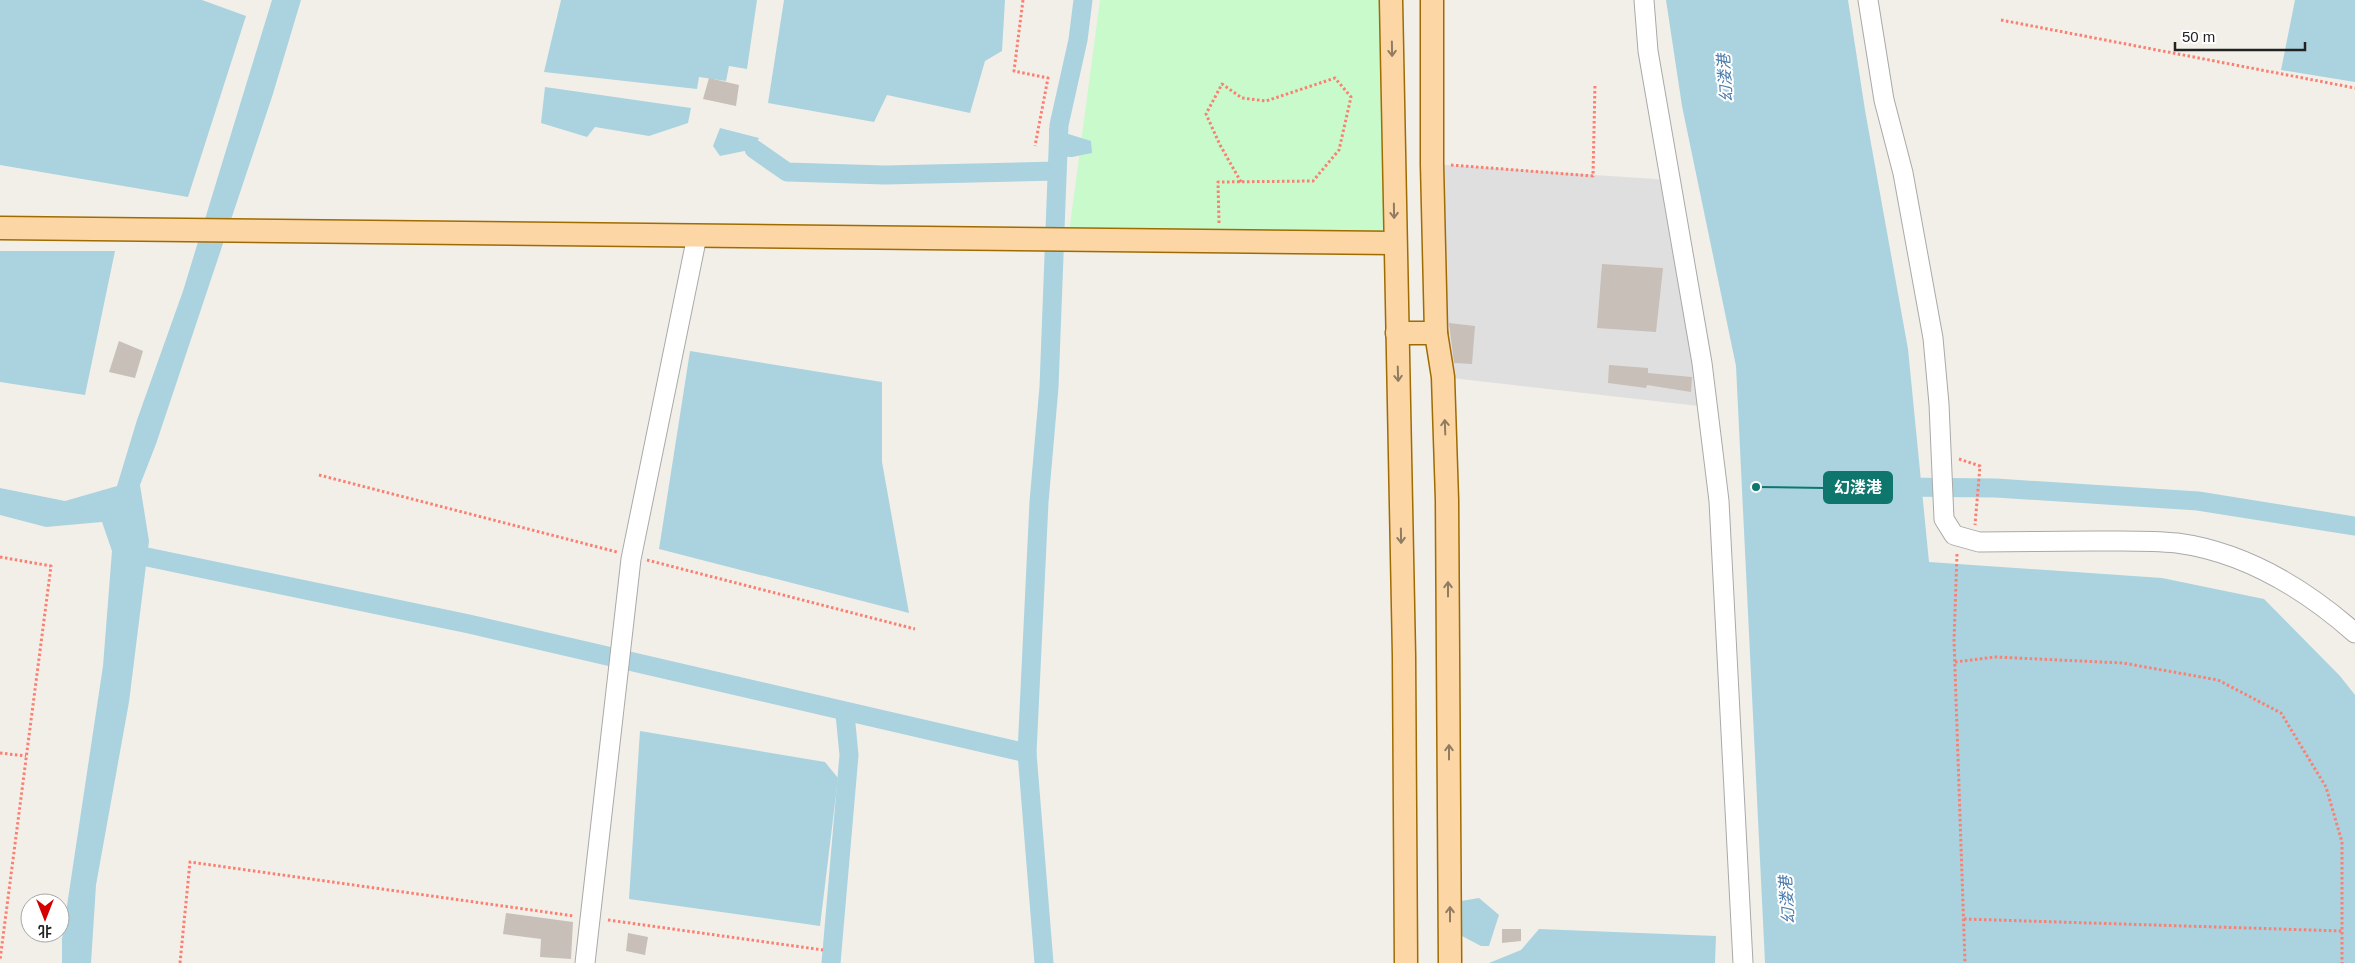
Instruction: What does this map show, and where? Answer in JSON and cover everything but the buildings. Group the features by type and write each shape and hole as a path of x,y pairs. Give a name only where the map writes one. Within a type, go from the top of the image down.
{"main road":[{"path":"1392,0 1394,243 1404,646 1406,963"},
{"path":"1432,0 1432,164 1436,333 1443,377 1447,500 1450,963"},
{"path":"0,228 1394,243"},
{"path":"1397,333 1436,333"}],"street":[{"path":"1644,0 1648,51 1702,364 1720,501 1743,963"},
{"path":"1868,0 1884,100 1903,173 1933,338 1944,519 1954,535 1966,538 2178,543 2220,553 2262,569 2296,588 2355,633"},
{"path":"585,963 631,560 698,236"}],"path":[{"path":"1023,0 1014,71 1048,78 1035,146"},
{"path":"2001,20 2355,88"},
{"path":"1220,241 1218,182 1242,182 1313,181 1339,150 1351,97 1335,78 1266,101 1242,98 1222,84 1206,114 1220,145 1242,182"},
{"path":"1432,164 1593,176 1595,84"},
{"path":"1941,454 1980,466 1966,538 1955,662 1965,963"},
{"path":"0,557 50,566 0,960"},
{"path":"1955,662 1995,657 2124,663 2218,680 2280,714 2326,787 2342,842 2342,963"},
{"path":"0,753 26,756"},
{"path":"180,963 190,862 823,950"},
{"path":"1964,919 2342,930"}],"shaded area":[{"path":"1432,164 1670,180 1708,407 1443,377"}],"green space":[{"path":"1100,0 1391,0 1394,243 1068,240"}],"water":[{"path":"0,0 202,0 246,16 188,197 0,165"},
{"path":"272,0 301,0 272,97 156,444 140,485 149,541 129,702 96,885 91,963 62,963 62,943 70,943 69,893 103,666 112,551 102,522 46,527 0,515 0,488 65,501 117,486 137,420 183,291"},
{"path":"561,0 757,0 747,69 729,66 726,81 699,77 697,89 544,72"},
{"path":"784,0 1005,0 1002,51 985,61 970,113 887,95 874,122 768,103"},
{"path":"1666,0 1848,0 1865,110 1908,349 1929,562 2162,578 2264,599 2340,676 2355,695 2355,963 1765,963 1736,366 1682,106"},
{"path":"2295,0 2355,0 2355,82 2281,70"},
{"path":"545,87 691,108 688,123 649,136 595,127 587,137 541,123"},
{"path":"720,128 759,138 754,149 720,156 713,146"},
{"path":"1049,128 1091,141 1092,153 1072,157 1050,156"},
{"path":"0,251 115,251 85,395 0,382"},
{"path":"690,351 882,382 882,462 909,613 659,549"},
{"path":"640,731 825,762 838,778 820,926 629,899"},
{"path":"1479,898 1499,915 1489,946 1481,946 1462,936 1461,901"},
{"path":"1539,929 1716,936 1715,963 1489,963 1521,950"}],"waterway":[{"path":"1044,963 1027,753 1039,502 1049,387 1059,125 1078,40 1083,0"},
{"path":"754,149 787,172 885,175 1057,171"},
{"path":"1896,487 1996,488 2198,501 2355,526"},
{"path":"147,557 469,624 1027,753"},
{"path":"831,963 849,755 845,714"}],"place":[{"name":"幻溇港","path":"1756,487"}]}
